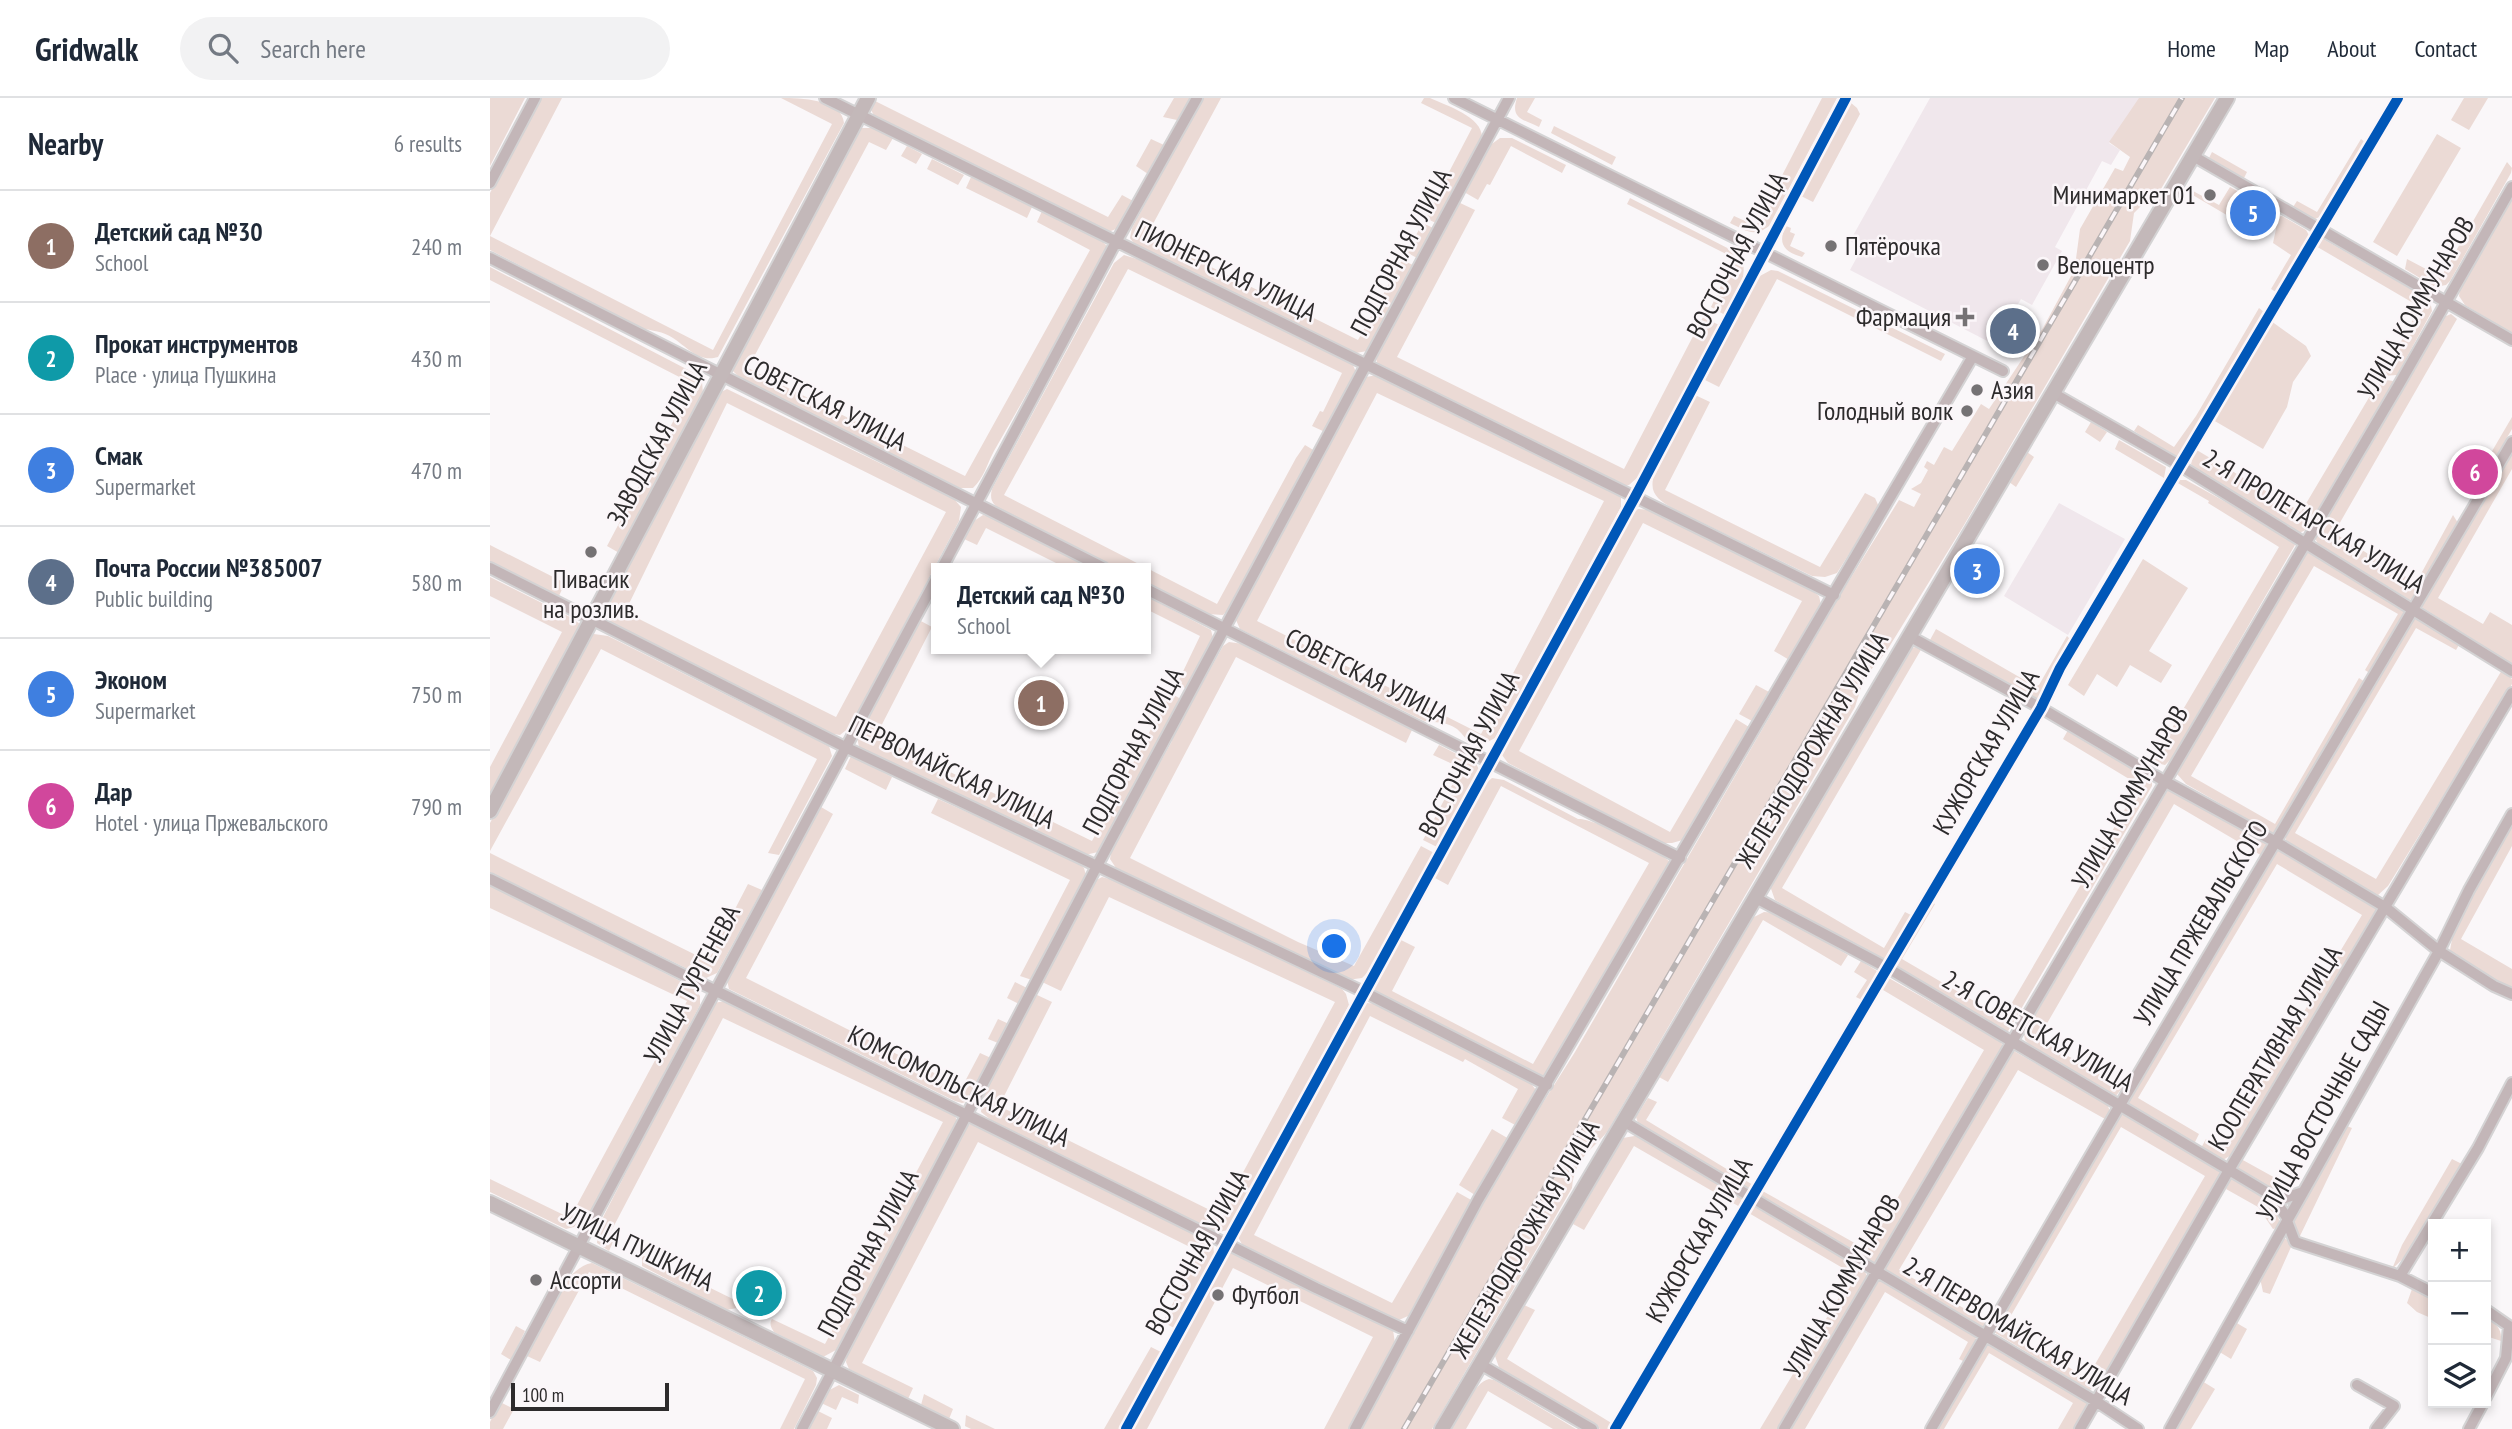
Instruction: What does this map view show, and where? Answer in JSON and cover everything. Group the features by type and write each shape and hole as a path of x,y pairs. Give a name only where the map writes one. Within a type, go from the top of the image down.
{"main road":[{"name":"ЗАВОДСКАЯ УЛИЦА","path":"490,811 868,98"},
{"name":"ЖЕЛЕЗНОДОРОЖНАЯ УЛИЦА","path":"1442,1429 2227,98"},
{"name":"УЛИЦА ПУШКИНА","path":"490,1203 951,1429"}],"street":[{"path":"490,183 535,98"},
{"name":"ПИОНЕРСКАЯ УЛИЦА","path":"825,98 1834,595"},
{"path":"945,563 1116,242 1197,98"},
{"path":"1454,98 2003,371"},
{"name":"ПОДГОРНАЯ УЛИЦА","path":"802,1429 1097,866 1509,98"},
{"name":"ВОСТОЧНАЯ УЛИЦА","path":"1126,1429 1635,497 1846,98"},
{"name":"КУЖОРСКАЯ УЛИЦА","path":"1615,1429 2041,708 2060,667 2398,98"},
{"path":"2193,156 2512,340"},
{"name":"УЛИЦА КОММУНАРОВ","path":"1784,1429 2166,782 2512,187"},
{"name":"СОВЕТСКАЯ УЛИЦА","path":"490,258 1094,563"},
{"path":"1355,1429 1478,1200 1973,356"},
{"name":"2-Я ПРОЛЕТАРСКАЯ УЛИЦА","path":"2053,393 2179,466 2512,671"},
{"name":"УЛИЦА ПРЖЕВАЛЬСКОГО","path":"1931,1429 2512,442"},
{"name":"ПЕРВОМАЙСКАЯ УЛИЦА","path":"490,568 845,747 1364,992 1547,1084"},
{"name":"УЛИЦА ТУРГЕНЕВА","path":"490,1412 931,588"},
{"name":"СОВЕТСКАЯ УЛИЦА","path":"1151,592 1680,858"},
{"path":"1909,636 2276,842 2385,908 2439,951 2494,986 2512,994"},
{"name":"КООПЕРАТИВНАЯ УЛИЦА","path":"2080,1429 2229,1170 2512,693"},
{"name":"УЛИЦА ВОСТОЧНЫЕ САДЫ","path":"2170,1429 2439,951 2469,890 2512,814"},
{"name":"КОМСОМОЛЬСКАЯ УЛИЦА","path":"490,879 1408,1331"},
{"name":"2-Я СОВЕТСКАЯ УЛИЦА","path":"1754,897 1886,967 2271,1195 2288,1220 2295,1242 2400,1276 2428,1290"},
{"path":"2400,1276 2478,1148 2512,1083"},
{"name":"2-Я ПЕРВОМАЙСКАЯ УЛИЦА","path":"1623,1121 2138,1429"},
{"path":"2271,1195 2285,1198 2304,1192"},
{"path":"2491,1313 2511,1325 2509,1360 2491,1389"},
{"path":"1480,1364 1592,1429"},
{"path":"2357,1385 2394,1406 2376,1429"},
{"path":"2469,1429 2480,1408"}],"shaded area":[{"path":"490,98 525,98 490,166"},
{"path":"539,98 562,98 490,236 490,193"},
{"path":"781,98 809,100 828,105 836,109 844,123 718,357 699,356 669,336 641,328 490,250 490,236 713,350 832,124"},
{"path":"1174,98 1190,98 1177,120 1163,117"},
{"path":"1203,98 1221,98 1147,235 1358,340 1402,260 1413,265 1367,351 1356,353 1340,349 1138,249 1130,238 1132,228"},
{"path":"1424,98 1430,98 1471,118 1481,131 1482,139 1436,223 1425,218 1472,128 1421,103"},
{"path":"1517,98 1535,98 1527,112 1542,120 1539,127 1519,117 1515,110"},
{"path":"1822,98 1837,98 1769,226 1754,232 1730,223 1734,216 1756,226"},
{"path":"1930,98 2141,98 2109,143 2120,150 2111,165 2102,161 2055,247 2062,251 2032,305 2021,299 1995,345 1850,270 1862,248 1850,241"},
{"path":"2139,98 2215,98 2158,194 2151,196 2134,213 2130,241 1964,525 1886,652 1864,678 1855,707 1607,1132 1580,1163 1572,1188 1432,1429 1359,1429 1510,1155 1575,1052 1839,597 1899,500 1914,507 1921,494 1911,489 1921,483 1928,470 1924,467 1927,461 1934,465 1944,447 1952,451 1981,404 1989,409 2043,328 2075,266 2080,229 2115,168 2123,171 2130,157 2109,142"},
{"path":"2464,98 2488,98 2469,130 2451,120"},
{"path":"871,99 1108,217 1122,195 1135,202 1120,226 1104,232 875,117 871,110"},
{"path":"1850,102 1860,114 1813,202 1801,196"},
{"path":"1554,126 1616,157 1612,165 1551,133"},
{"path":"873,128 893,138 886,150 869,142 748,368 965,476 1090,250 1037,222 1042,211 1106,245 1106,251 1079,301 983,475 973,488 960,488 741,379 732,370 857,131"},
{"path":"2437,134 2461,148 2397,256 2373,242"},
{"path":"1500,138 1512,138 1566,165 1562,173 1511,146 1490,185 1487,184 1478,200 1464,192 1489,146"},
{"path":"1151,139 1164,145 1148,174 1136,166"},
{"path":"2361,139 2366,143 2322,216 2315,219 2293,207 2297,201 2317,212"},
{"path":"907,146 922,154 916,164 901,156"},
{"path":"2212,152 2247,172 2244,178 2209,158"},
{"path":"932,159 964,175 958,185 927,169"},
{"path":"2507,162 2512,168 2511,173 2450,281 2446,285 2435,287 2405,269 2407,259 2441,277"},
{"path":"971,177 1032,207 1027,218 966,188"},
{"path":"2230,187 2243,194 2230,217 2191,194 2193,191 2219,205"},
{"path":"1630,198 1739,254 1743,262 1743,277 1725,315 1711,307 1734,258 1627,204"},
{"path":"2512,199 2512,333 2465,305 2459,296 2460,289"},
{"path":"1458,202 1475,210 1397,357 1624,469 1703,317 1721,326 1638,477 1629,485 1624,486 1378,365 1377,353"},
{"path":"2282,216 2306,230 2310,237 2276,292 2271,289 2291,255 2273,243 2276,229 2272,223 2276,217"},
{"path":"1423,223 1433,228 1417,258 1406,252"},
{"path":"1786,226 1795,234 1790,246 1805,253 1802,257 1784,246 1782,237"},
{"path":"2323,239 2430,300 2432,311 2397,375 2382,376 2420,307 2314,245"},
{"path":"1124,255 1143,261 1352,363 1356,372 1325,432 1312,426 1320,411 1323,412 1342,373 1128,269 1004,495 1137,563 1108,563 997,507 991,494 1114,263"},
{"path":"490,267 694,373 702,381 703,394 621,554 607,546 693,384 490,280"},
{"path":"1771,270 1778,271 1945,354 1941,361 1777,279 1719,387 1705,380 1758,277"},
{"path":"2259,308 2264,312 2181,456 2175,457 2134,431 2138,425 2174,447 2196,416"},
{"path":"2451,314 2457,319 2334,533 2416,583 2453,515 2458,523 2416,595 2410,600 2318,544 2314,536 2439,319"},
{"path":"2271,321 2306,346 2311,356 2293,382 2287,407 2263,449 2213,420"},
{"path":"1377,375 1617,493 1621,498 1621,507 1495,738 1480,746 1469,742 1453,726 1424,721 1240,629 1236,620 1366,377","holes":["1377,393 1604,501 1481,734 1257,621"]},
{"path":"2380,379 2393,381 2391,388 2308,529 2299,533 2191,464 2195,449 2301,512"},
{"path":"727,389 954,499 961,507 959,521 937,563 931,563 931,574 850,727 840,735 828,733 611,623 605,615 606,607 713,396","holes":["727,403 946,512 836,717 625,612"]},
{"path":"1695,395 1710,402 1665,490 1820,567 1865,493 1875,498 1879,507 1837,573 1825,577 1812,576 1672,508 1657,496 1652,485 1653,479"},
{"path":"2512,417 2512,429 2471,499 2467,494"},
{"path":"2091,422 2107,432 2100,442 2085,432"},
{"path":"2119,440 2166,467 2164,478 2115,449"},
{"path":"1305,445 1315,451 1227,611 1223,615 1208,614 1151,586 1151,570 1217,604 1296,458"},
{"path":"2512,450 2512,469 2438,598 2483,624 2490,612 2512,625 2512,664 2420,606"},
{"path":"2027,452 2034,457 2016,487 2009,482"},
{"path":"2186,480 2289,537 2295,545 2172,758 2165,765 2152,762 2279,547 2176,482"},
{"path":"2059,503 2125,539 2068,635 2004,596"},
{"path":"1638,509 1650,510 1810,589 1819,596 1821,605 1791,661 1774,651 1802,601 1643,523 1519,751 1670,832 1736,719 1749,727 1686,839 1672,843 1663,843 1508,763 1502,755 1630,516"},
{"path":"983,515 991,517 1082,563 1056,563 986,528 977,545 964,539 974,521"},
{"path":"490,545 565,583 558,598 490,564"},
{"path":"2307,549 2406,611 2371,674 2365,670 2398,614 2314,566 2191,776 2275,824 2359,678 2365,682 2275,835 2186,784 2177,774"},
{"path":"2143,559 2188,588 2149,651 2172,665 2161,683 2130,665 2117,687 2097,674 2084,696 2068,685"},
{"path":"490,577 570,617 580,624 580,629 490,799 490,767 562,632 490,596"},
{"path":"1151,599 1211,630 1213,638 1187,689 1177,684 1200,636 1151,612"},
{"path":"2412,615 2460,643 2456,650 2416,628 2295,833 2376,879 2502,670 2512,679 2512,684 2388,886 2377,896 2288,844 2286,832"},
{"path":"919,620 931,629 876,736 1092,841 1170,693 1181,699 1098,852 1085,855 859,747 857,737"},
{"path":"1936,629 2035,686 2039,685 2067,636 2070,639 2054,666 2041,698 2033,699 1930,640"},
{"path":"594,634 608,636 829,746 832,756 779,855 768,853 817,759 601,649 490,851 490,823"},
{"path":"1229,642 1243,644 1412,730 1406,743 1236,657 1130,858 1298,942 1354,966 1421,846 1438,855 1371,969 1362,978 1347,980 1118,871 1110,859 1112,848 1175,733 1223,646"},
{"path":"1922,648 1782,888 1884,948 1905,912 1911,915 1887,957 1880,960 1775,900 1770,886 1908,650"},
{"path":"1756,685 1771,693 1752,721 1739,714"},
{"path":"2068,730 2144,775 2152,782 2152,786 2007,1033 1891,967 1929,900 1935,904 1902,959 2003,1018 2139,785 2063,739"},
{"path":"1439,745 1476,764 1479,769 1441,849 1423,840 1461,768 1433,755"},
{"path":"851,756 892,777 886,790 845,769"},
{"path":"1492,778 1504,780 1578,819 1625,836 1669,861 1669,868 1546,1080 1378,995 1373,986 1399,939 1415,947 1392,991 1533,1064 1649,863 1501,786 1448,885 1435,878 1484,785"},
{"path":"2168,790 2173,790 2267,841 2268,848 2264,857 2174,804 2038,1039 2123,1087 2115,1097 2033,1049 2025,1040 2024,1034"},
{"path":"938,799 1079,863 1084,868 1086,876 1032,980 1020,976 1070,880 931,813"},
{"path":"821,807 833,814 746,978 962,1087 980,1053 991,1058 966,1102 955,1101 729,989 727,980"},
{"path":"2512,825 2512,846 2461,939 2512,969 2512,988 2478,973 2450,950 2454,929"},
{"path":"2279,849 2377,906 2379,910 2233,1154 2223,1160 2201,1148 2206,1139 2222,1148 2362,915 2277,864 2138,1098 2199,1134 2194,1144 2128,1104 2126,1100"},
{"path":"490,853 708,961 748,884 762,890 717,973 706,978 490,872"},
{"path":"1102,877 1117,881 1342,989 1346,994 1349,1005 1228,1230 1212,1230 991,1120 981,1112 982,1099 1035,994 1052,1002 999,1106 1220,1215 1335,1002 1109,897 1061,991 1042,982 1093,882"},
{"path":"490,885 694,988 700,996 700,1005 589,1215 574,1227 566,1229 490,1192 490,1179 570,1218 687,1001 490,908"},
{"path":"1764,912 1776,913 1848,955 1841,966 1763,920 1668,1082 1659,1077 1752,918"},
{"path":"1861,961 1877,971 1862,1000 1856,997 1867,980 1854,972"},
{"path":"1887,977 2001,1042 2003,1047 1874,1265 1755,1195 1759,1189 1867,1250 1984,1050 1878,987"},
{"path":"1015,982 1027,988 1019,1004 1007,998"},
{"path":"726,1001 953,1110 957,1121 836,1350 823,1357 774,1332 772,1319 825,1344 943,1122 723,1018 607,1239 613,1242 609,1251 597,1243 598,1227 713,1003"},
{"path":"1377,1004 1529,1081 1536,1090 1519,1127 1502,1118 1518,1089 1465,1059 1463,1062 1370,1016 1254,1235 1392,1303 1457,1192 1473,1201 1408,1316 1399,1320 1389,1319 1243,1246 1238,1237 1361,1005"},
{"path":"998,1019 1009,1024 998,1043 988,1039"},
{"path":"2012,1050 2107,1104 2110,1111 2105,1119 2018,1070 1899,1270 1987,1322 1978,1328 1885,1273 1884,1268"},
{"path":"1648,1098 1657,1102 1646,1120 1753,1185 1746,1189 1639,1126 1636,1117"},
{"path":"2122,1110 2218,1166 2220,1173 2217,1183 2098,1387 2089,1390 1992,1331","holes":["2121,1127 2205,1176 2087,1378 2003,1329"]},
{"path":"971,1123 1213,1242 1214,1254 1174,1328 1163,1322 1200,1252 978,1142 862,1363 913,1388 908,1399 849,1369 847,1356 899,1251 964,1130"},
{"path":"2344,1125 2352,1128 2299,1238 2292,1224 2295,1215"},
{"path":"1492,1129 1509,1139 1475,1195 1459,1185"},
{"path":"1640,1135 1742,1196 1740,1207 1634,1146 1584,1230 1573,1224 1623,1138"},
{"path":"2241,1159 2297,1190 2286,1195 2274,1192 2238,1170 2236,1167"},
{"path":"2452,1159 2462,1164 2440,1206 2432,1219 2428,1219 2423,1233 2392,1269 2402,1245"},
{"path":"2232,1177 2269,1201 2278,1216 2280,1225 2277,1228 2273,1229 2258,1207 2226,1189"},
{"path":"1753,1203 1864,1270 1867,1276 1866,1282 1778,1429 1760,1429 1853,1274 1747,1212"},
{"path":"2283,1237 2290,1242 2291,1247 2270,1294 2263,1292 2260,1278"},
{"path":"1228,1253 1236,1253 1393,1330 1395,1343 1348,1429 1324,1429 1373,1337 1233,1268 1147,1429 1131,1429"},
{"path":"642,1256 737,1301 737,1308 726,1310 642,1266"},
{"path":"592,1263 813,1371 817,1378 816,1385 794,1429 780,1429 805,1379 589,1272 540,1362 527,1356 562,1288 581,1267"},
{"path":"1878,1280 1974,1335 1976,1339 1965,1362 1959,1359 1968,1342 1885,1292 1805,1429 1788,1429"},
{"path":"2412,1289 2428,1297 2428,1317 2417,1312 2407,1303"},
{"path":"1524,1305 1535,1310 1507,1359 1613,1424 1609,1429 1600,1429 1500,1370 1495,1356"},
{"path":"2235,1322 2247,1329 2231,1359 2218,1351"},
{"path":"2491,1322 2498,1327 2501,1341 2491,1338"},
{"path":"516,1326 525,1331 511,1360 501,1354"},
{"path":"1987,1344 2088,1401 2089,1404 2075,1429 2058,1429 2073,1403 1989,1353 1944,1429 1935,1429"},
{"path":"1151,1347 1161,1352 1119,1429 1104,1429"},
{"path":"1489,1379 1576,1429 1553,1429 1488,1391 1466,1429 1452,1429 1478,1386"},
{"path":"2202,1381 2215,1389 2191,1429 2174,1429"},
{"path":"839,1385 859,1395 858,1404 842,1397 836,1410 819,1402 824,1393"},
{"path":"924,1394 953,1409 949,1419 921,1405"},
{"path":"500,1402 514,1409 503,1429 490,1429 490,1422"},
{"path":"816,1410 832,1418 827,1429 806,1429"},
{"path":"966,1415 995,1429 971,1429 965,1426"}],"railway":[{"path":"1404,1429 2182,98"}],"cycle path":[{"path":"1126,1429 1635,497 1846,98"},
{"path":"1615,1429 2041,708 2060,668 2398,98"}],"place":[{"name":"Минимаркет 01","path":"2210,195"},
{"name":"Эконом","path":"2253,213"},
{"name":"Пятёрочка","path":"1831,246"},
{"name":"Велоцентр","path":"2043,265"},
{"name":"Фармация","path":"1965,317"},
{"name":"Почта России №385007","path":"2013,331"},
{"name":"Азия","path":"1977,390"},
{"name":"Голодный волк","path":"1967,411"},
{"name":"Дар","path":"2475,472"},
{"name":"Пивасик на розлив.","path":"591,552"},
{"name":"Смак","path":"1977,571"},
{"name":"Детский сад №30","path":"1041,703"},
{"name":"Ассорти","path":"536,1280"},
{"name":"Прокат инструментов","path":"759,1293"},
{"name":"Футбол","path":"1218,1295"}]}
